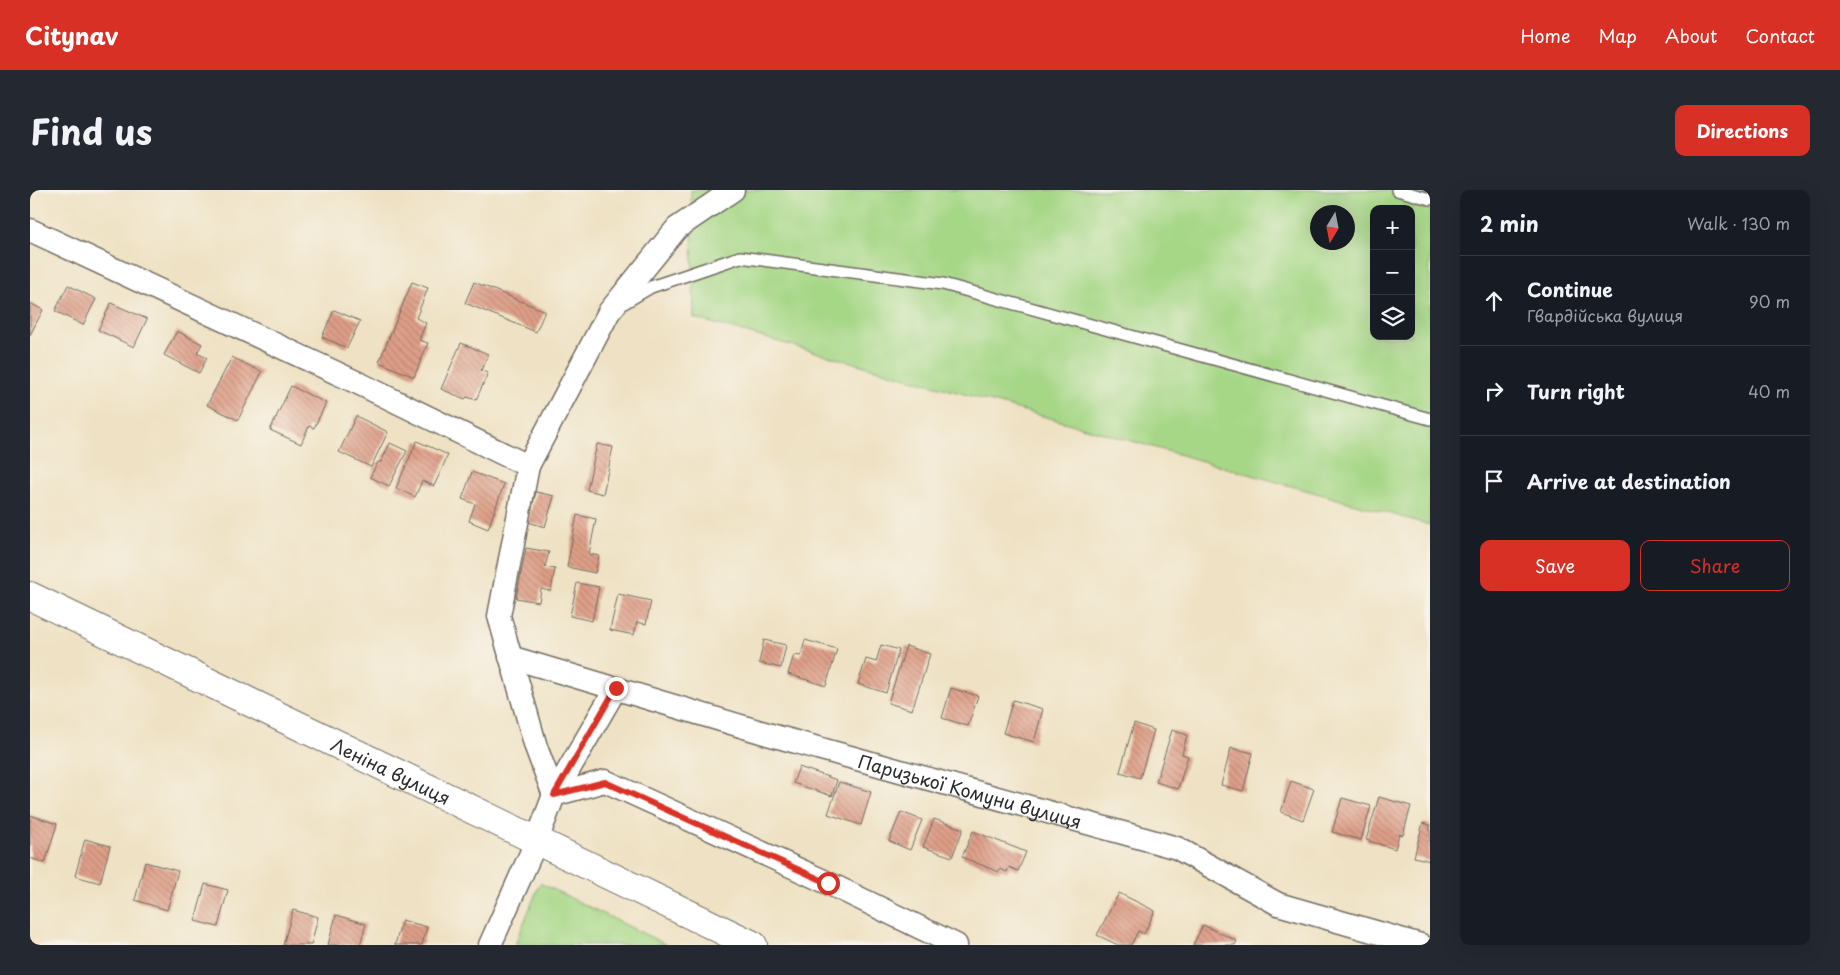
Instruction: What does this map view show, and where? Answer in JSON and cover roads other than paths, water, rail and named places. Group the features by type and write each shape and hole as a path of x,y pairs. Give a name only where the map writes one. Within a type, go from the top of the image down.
{"main road":[{"name":"Леніна вулиця","path":"30,596 753,945"}],"street":[{"path":"554,795 536,747 499,616 528,466 609,312 677,228 733,190"},
{"path":"30,230 349,379 528,466"},
{"name":"Паризької Комуни вулиця","path":"510,657 771,735 1177,848 1278,904 1421,945"},
{"path":"490,945 537,840 554,795 616,688"},
{"path":"554,795 605,782 828,883 956,945"}],"lane":[{"path":"1397,190 1430,200"},
{"path":"609,312 650,287 740,257 760,259 943,284 1430,419"}]}
